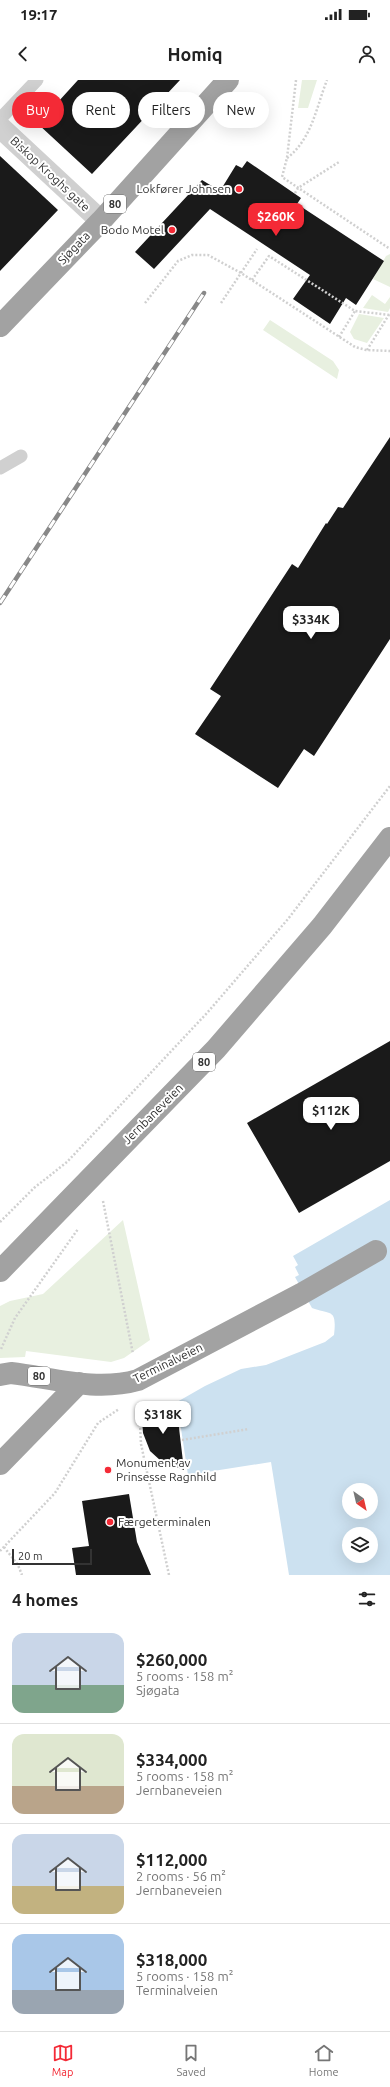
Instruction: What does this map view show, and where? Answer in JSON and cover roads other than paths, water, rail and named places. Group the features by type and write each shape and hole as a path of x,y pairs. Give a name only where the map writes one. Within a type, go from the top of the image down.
{"highway":[{"name":"Sjøgata","path":"0,326 101,221 228,80"},
{"name":"Jernbaneveien","path":"0,1271 216,1049 322,926 390,838"},
{"name":"Terminalveien","path":"0,1374 11,1373 103,1386 119,1385 138,1380 301,1294 376,1250"},
{"path":"0,1464 79,1383"}],"street":[{"name":"Biskop Kroghs gate","path":"0,127 101,221"}],"lane":[{"path":"0,119 37,80"},
{"path":"0,468 21,456"}],"water":[{"path":"390,1200 390,1575 289,1575 271,1462 188,1475 177,1402 205,1386 241,1369 266,1365 325,1342 334,1335 335,1326 333,1316 328,1312 312,1308 295,1277 299,1275 295,1267 298,1265 293,1256"}],"railway":[{"path":"0,603 204,293"}],"place":[{"name":"Lokfører Johnsen","path":"239,189"},
{"name":"Bodo Motel","path":"172,230"},
{"name":"Monument av Prinsesse Ragnhild","path":"108,1470"},
{"name":"Færgeterminalen","path":"110,1522"}]}
